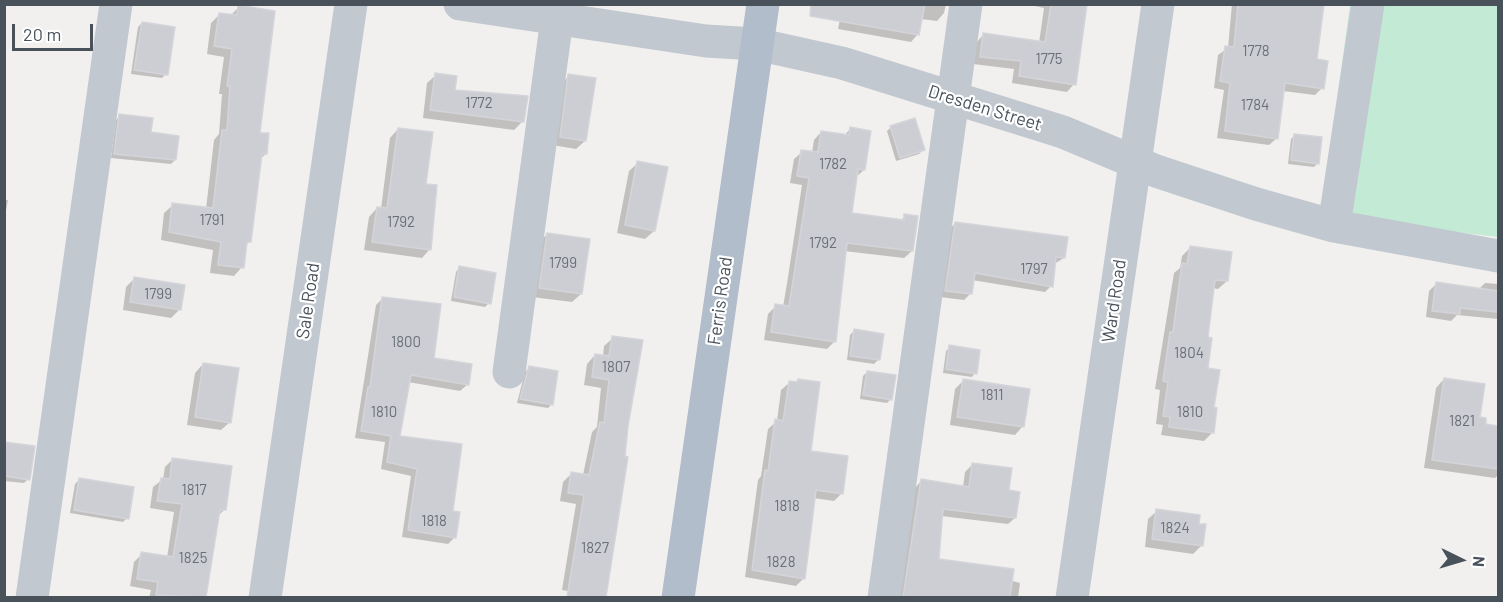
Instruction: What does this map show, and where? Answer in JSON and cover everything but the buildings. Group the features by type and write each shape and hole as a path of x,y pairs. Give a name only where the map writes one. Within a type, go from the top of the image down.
{"main road":[{"name":"Ferris Road","path":"678,597 763,4"}],"street":[{"path":"32,597 116,4"},
{"name":"Sale Road","path":"265,597 351,4"},
{"name":"Dresden Street","path":"460,4 558,12 706,41 756,44 842,63 1063,132 1156,171 1245,201 1334,226 1498,256"},
{"path":"884,597 966,4"},
{"name":"Ward Road","path":"1072,597 1158,4"},
{"path":"1334,226 1368,4"},
{"path":"509,372 524,245 558,12"}],"green space":[{"path":"1350,5 1498,5 1498,237 1321,216"}]}
